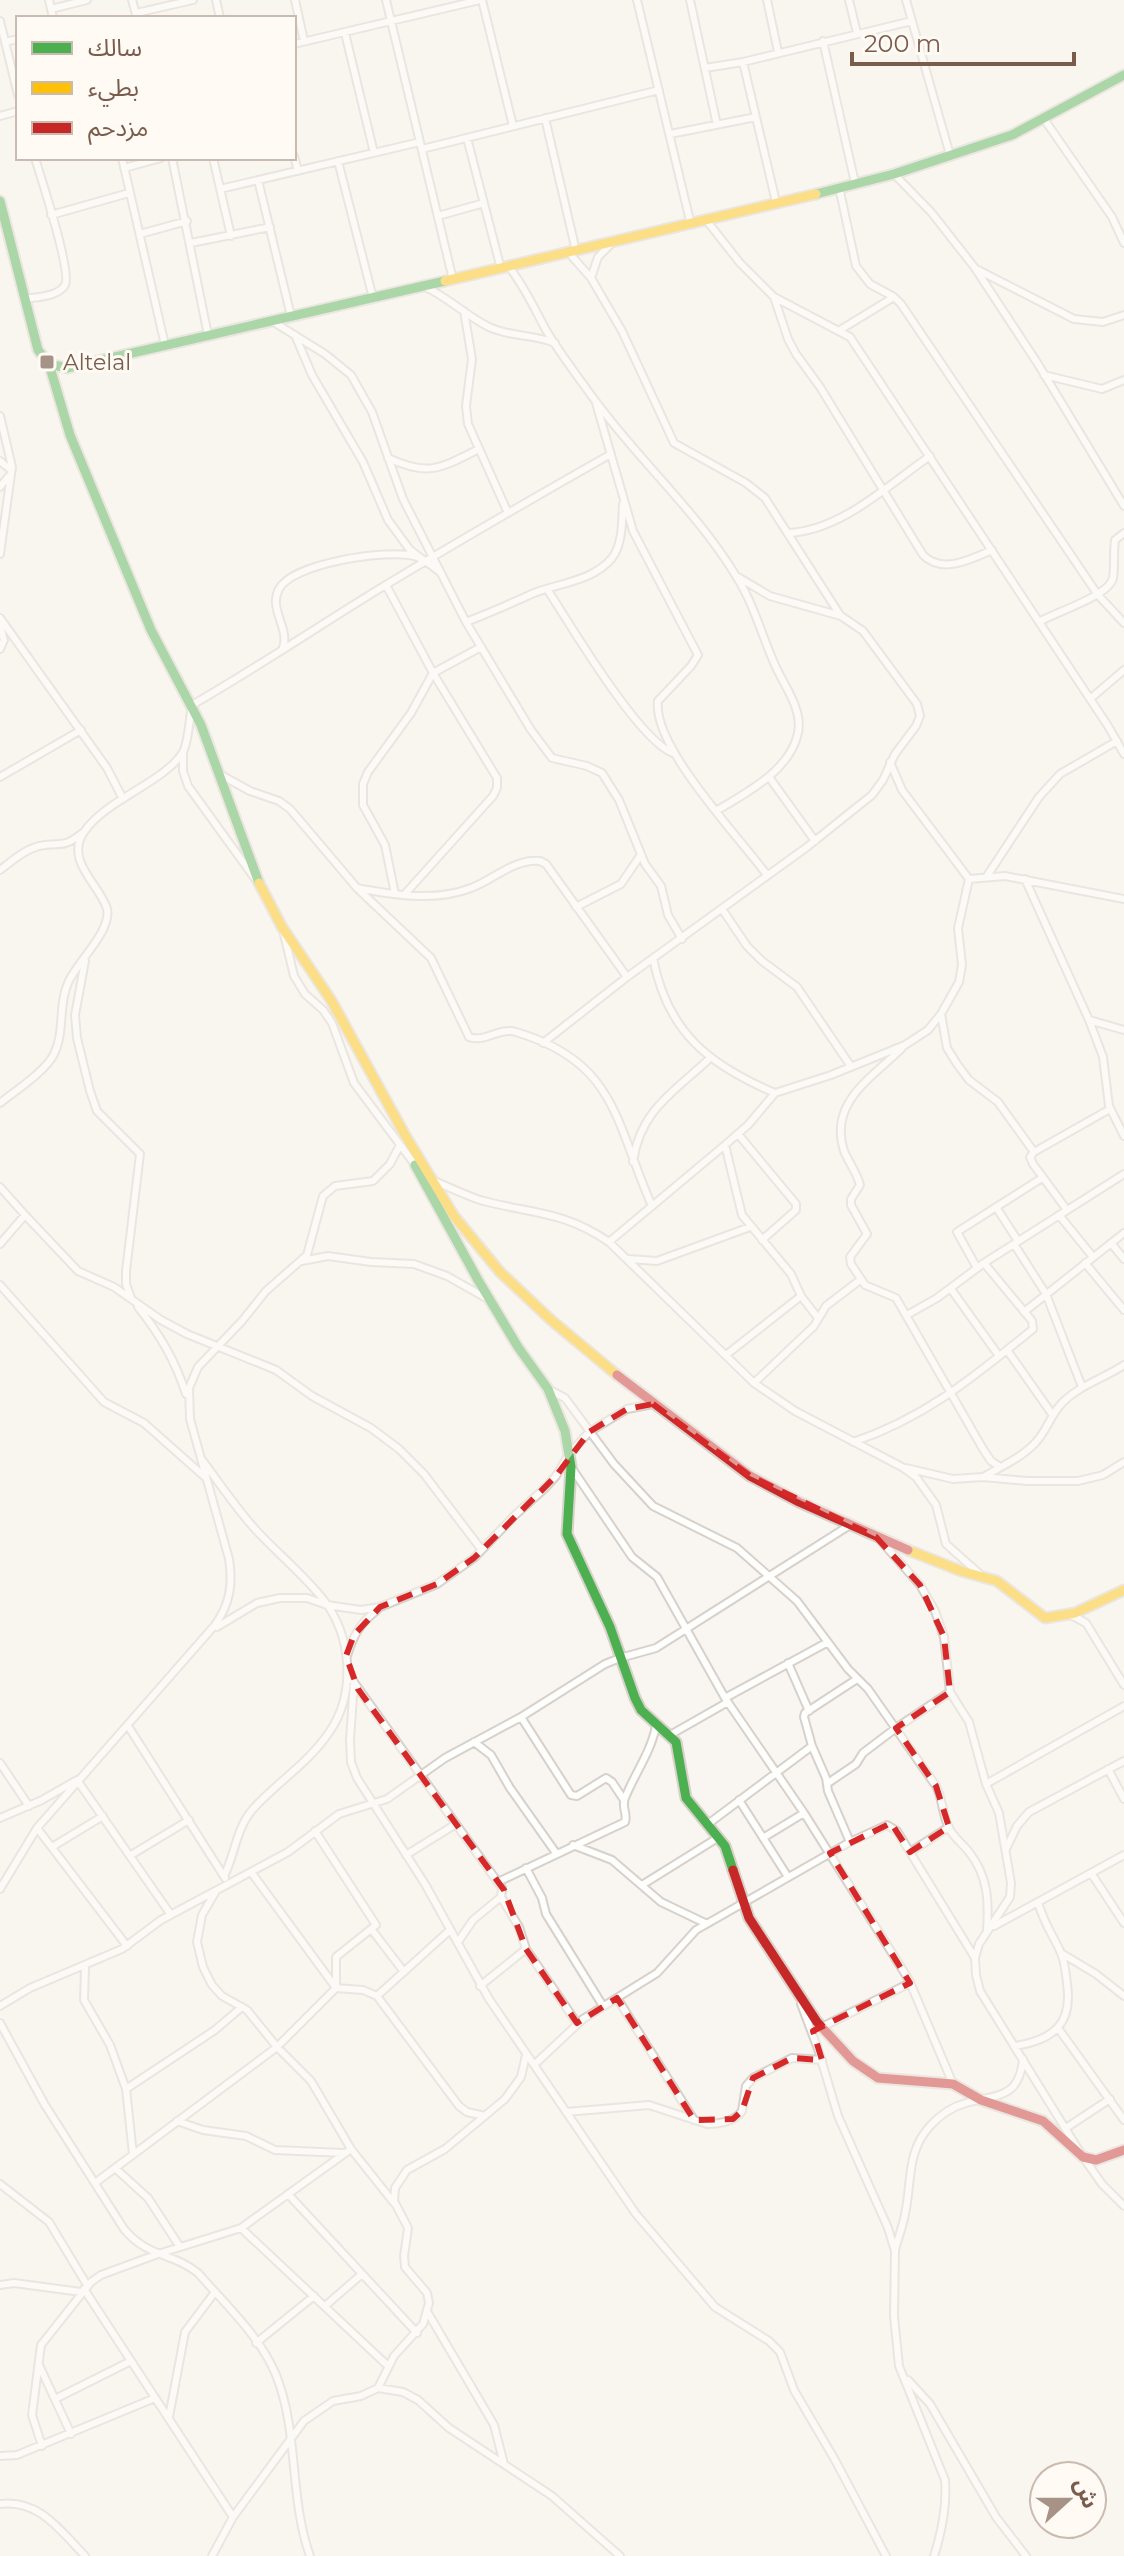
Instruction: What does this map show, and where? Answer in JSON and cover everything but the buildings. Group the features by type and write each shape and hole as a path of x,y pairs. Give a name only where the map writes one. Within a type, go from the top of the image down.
{"street":[{"path":"49,0 53,16"},
{"path":"51,9 87,0"},
{"path":"132,0 137,16 193,0"},
{"path":"295,0 304,41"},
{"path":"386,0 453,280"},
{"path":"296,43 481,0 513,126"},
{"path":"637,0 691,225"},
{"path":"690,0 717,125"},
{"path":"767,0 778,52"},
{"path":"849,0 857,33"},
{"path":"906,0 950,155"},
{"path":"0,21 16,87"},
{"path":"705,68 743,62 912,21"},
{"path":"345,33 374,153"},
{"path":"5,42 16,39"},
{"path":"823,41 855,183"},
{"path":"743,62 776,202"},
{"path":"49,364 67,368 691,225 894,174 1012,135 1124,75"},
{"path":"220,189 374,153 467,138 659,90"},
{"path":"670,134 756,117"},
{"path":"545,118 572,252 591,278 641,367 674,443 746,483 765,498 841,616"},
{"path":"1044,119 1112,217 1123,238"},
{"path":"467,138 505,268 525,286 555,343 594,399 685,507 738,577 776,669 791,695 799,731 795,742 762,784 716,811"},
{"path":"24,299 51,294 63,288 66,282 63,257 36,160"},
{"path":"122,160 165,345"},
{"path":"124,168 154,160"},
{"path":"172,160 208,335"},
{"path":"213,160 231,236"},
{"path":"295,160 298,171"},
{"path":"338,161 373,298"},
{"path":"894,174 931,212 975,268 1124,506"},
{"path":"258,180 291,316"},
{"path":"839,187 856,266 870,284 901,304 1098,595 1124,623"},
{"path":"51,215 129,193"},
{"path":"0,201 38,350 49,364 70,435 169,667 192,705 221,775 259,883 282,927 331,1000 454,1216 500,1272 551,1320 653,1404 750,1476 876,1537 961,1571 997,1581 1045,1618 1071,1615 1124,1590"},
{"path":"438,216 484,203"},
{"path":"140,234 187,221"},
{"path":"707,221 740,263 774,297 850,337 1124,754"},
{"path":"191,243 270,227"},
{"path":"591,278 592,267 598,257 616,240"},
{"path":"975,268 1074,319 1103,322 1124,315"},
{"path":"425,286 475,319 502,332 542,337 555,343"},
{"path":"774,297 792,346 923,555 930,562 944,565 963,562 992,550"},
{"path":"840,330 894,297"},
{"path":"464,311 472,359 466,406 468,424 508,513"},
{"path":"272,321 325,354 351,375 372,412 403,499 466,622 531,730 552,758 602,773 619,800 640,856 661,886 668,915 682,939"},
{"path":"295,335 312,375 363,462 388,520 404,543 441,573"},
{"path":"1044,375 1102,389 1124,380"},
{"path":"594,399 633,531 697,651 697,658 691,666 658,701 659,721 673,753 767,875"},
{"path":"0,416 11,470 0,554"},
{"path":"388,458 423,470 448,465 479,449"},
{"path":"192,705 257,668 283,648 386,585 611,454"},
{"path":"788,533 802,533 826,524 930,456"},
{"path":"0,461 11,470"},
{"path":"0,487 11,470"},
{"path":"466,622 583,578 601,568 612,557 622,526 623,499"},
{"path":"1039,622 1098,595 1111,584 1115,540 1124,533"},
{"path":"283,648 286,638 276,610 279,589 284,582 311,568 339,560 389,554 412,556 426,562"},
{"path":"543,1043 627,977 815,841 872,795 883,780 890,762 916,726 920,716 917,704 863,631 841,616 770,596 738,577"},
{"path":"386,585 433,673 497,778 497,788 482,809 404,895"},
{"path":"547,589 606,681 657,744 673,753"},
{"path":"0,618 107,768 123,799"},
{"path":"0,626 4,640 0,649"},
{"path":"395,894 385,845 363,805 361,793 368,772 411,713 433,673 481,647"},
{"path":"1090,699 1124,670"},
{"path":"192,705 183,771 188,786 233,852 259,883"},
{"path":"1,774 81,730"},
{"path":"987,876 1039,797 1060,774 1117,741"},
{"path":"0,870 23,853 41,845 68,844 99,816 168,767 184,751"},
{"path":"890,762 902,790 969,879 958,928 962,965 959,982 928,1030 905,1045 863,1082 848,1101 842,1115 844,1149 860,1185 851,1199 851,1205 867,1234 850,1257 851,1264 869,1288 896,1298 983,1449 991,1461 1000,1467"},
{"path":"221,775 290,809 357,888 431,958 469,1037 477,1040 511,1030 563,1052 586,1069 607,1094 652,1206"},
{"path":"769,777 815,841"},
{"path":"0,1103 54,1054 62,998 68,980 107,920 107,908 78,856 82,834"},
{"path":"576,907 621,884 640,856"},
{"path":"357,888 404,895 451,894 473,888 518,864 536,860 546,864 627,977"},
{"path":"969,879 987,876 1025,879 1077,892 1124,899"},
{"path":"1025,879 1089,1020 1103,1057 1110,1109 1124,1136"},
{"path":"722,909 747,946 797,987 850,1065"},
{"path":"282,927 294,976 305,994 332,1023 354,1083 415,1165 518,1347 548,1389 565,1431 571,1467 567,1534 610,1627 635,1698 679,1749 686,1798 719,1837 729,1854 743,1903 791,1984 822,2027 853,2061 878,2078 953,2084 981,2100 1043,2121 1083,2157 1096,2160 1124,2150"},
{"path":"0,1889 37,1828 210,1631 228,1602 231,1574 188,1401 173,1359 162,1338 133,1300 126,1284 140,1154 97,1111 90,1091 77,1038 75,1015 87,953"},
{"path":"653,958 660,987 673,1015 709,1059 775,1093"},
{"path":"941,1014 947,1048 957,1064 969,1080 998,1102 1034,1152"},
{"path":"1089,1020 1124,1030"},
{"path":"609,1242 738,1134 775,1093 831,1075 905,1045"},
{"path":"633,1164 637,1139 652,1113 709,1059"},
{"path":"1067,1210 1031,1160 1034,1152 1110,1109"},
{"path":"738,1134 796,1204 796,1210 762,1240"},
{"path":"188,1401 191,1377 266,1291 302,1261 310,1248 323,1196 335,1186 373,1181 390,1164 400,1145"},
{"path":"725,1145 742,1215 791,1274 801,1296 818,1318"},
{"path":"415,1165 433,1180 479,1199 563,1217 609,1242 754,1383 795,1411 916,1477 936,1505 946,1544 982,1576"},
{"path":"907,1315 1124,1174"},
{"path":"853,1442 911,1419 1033,1329 1032,1321 981,1266 957,1232 1042,1178"},
{"path":"0,1187 78,1271 114,1287 161,1320 276,1370 312,1396 371,1428 399,1449 424,1474 481,1549"},
{"path":"996,1207 1046,1294 1082,1387"},
{"path":"0,1244 25,1215"},
{"path":"1059,1215 1093,1257"},
{"path":"627,1259 657,1261 750,1227"},
{"path":"1024,1312 1124,1233"},
{"path":"1111,1243 1124,1259"},
{"path":"302,1261 328,1256 414,1264 447,1276 491,1301"},
{"path":"1085,1263 1122,1301 1124,1310"},
{"path":"754,1383 814,1326 826,1306 860,1280"},
{"path":"0,1285 104,1402 144,1423 206,1478"},
{"path":"951,1289 999,1356"},
{"path":"726,1355 801,1296"},
{"path":"1007,1350 1052,1414"},
{"path":"983,1477 1033,1446 1046,1430 1052,1414 1082,1387 1124,1365"},
{"path":"548,1389 565,1398 637,1491 653,1506 737,1548 797,1601 868,1689 936,1786 949,1827 976,1861 983,1876 988,1930"},
{"path":"210,1631 257,1603 280,1598 307,1598 327,1605 361,1610 380,1607 437,1584 462,1569 556,1476 569,1454 589,1432 627,1409 653,1404"},
{"path":"201,1458 241,1513 327,1605 342,1637 349,1673 354,1682 419,1775 500,1881 501,1897 517,1923 526,1949 577,2023"},
{"path":"902,1467 944,1478 1078,1481 1103,1475 1124,1462"},
{"path":"571,1467 632,1557 657,1577 727,1700 830,1853 910,1983 953,2084"},
{"path":"0,2006 30,1988 85,1967 127,1946 171,1915 288,1852 339,1814 387,1799 419,1775 620,1658 656,1648 850,1525"},
{"path":"876,1537 920,1585 935,1611 944,1637 950,1692 969,1722 986,1784 999,1813 1011,1883 1010,1897 979,1944 975,1958"},
{"path":"346,1656 354,1635 366,1618 380,1607"},
{"path":"1071,1615 1086,1623 1124,1685"},
{"path":"670,1735 828,1642"},
{"path":"788,1663 809,1711"},
{"path":"224,1876 232,1861 241,1827 251,1811 297,1769 331,1730 349,1673"},
{"path":"850,1842 828,1791 828,1783 804,1717 857,1679"},
{"path":"354,1682 351,1762 373,1804 458,1942 480,1986 636,2214 702,2294 726,2315 769,2341 780,2352 794,2390 886,2556"},
{"path":"828,1783 856,1764 863,1753 896,1728 950,1692"},
{"path":"986,1784 1124,1706"},
{"path":"500,1881 625,1822 627,1817 624,1800 606,1778 577,1796 571,1795 521,1717"},
{"path":"128,1726 229,1884"},
{"path":"624,1800 651,1745 656,1726"},
{"path":"474,1742 491,1755 510,1788 556,1853"},
{"path":"708,1824 812,1746"},
{"path":"1005,1850 1017,1826 1029,1812 1124,1761"},
{"path":"0,1763 29,1806"},
{"path":"1108,1769 1124,1799"},
{"path":"0,1818 77,1780"},
{"path":"77,1780 171,1915"},
{"path":"739,1800 788,1877"},
{"path":"763,1838 804,1813"},
{"path":"52,1847 103,1816"},
{"path":"131,1855 189,1820"},
{"path":"406,1855 456,1824"},
{"path":"534,2065 577,2023 657,1973 688,1937 705,1923 850,1842 887,1825 897,1831 975,1958 980,1991 1083,2157 1102,2184 1124,2206"},
{"path":"910,1852 949,1827"},
{"path":"37,1828 127,1946"},
{"path":"95,2183 277,2047 336,1988 336,1957 372,1930 375,1922 315,1831"},
{"path":"642,1885 719,1837"},
{"path":"573,1845 612,1860 672,1909 705,1923"},
{"path":"988,1930 1124,1855"},
{"path":"526,1868 542,1898 546,1914 603,2006"},
{"path":"251,1872 336,1988 363,1990 377,1996 459,2106 467,2112 485,2116"},
{"path":"1091,1873 1124,1923"},
{"path":"216,1891 199,1926 199,1956 212,1985 222,1996 251,2014 317,2089 348,2151 396,2207 408,2228 405,2267 427,2293 428,2313 494,2425 504,2464"},
{"path":"458,1942 473,1920 501,1897"},
{"path":"1015,2046 1028,2044 1058,2028 1068,2014 1069,1993 1061,1953 1044,1923 1038,1902"},
{"path":"372,1930 404,1972"},
{"path":"377,1996 450,1930"},
{"path":"480,1986 526,1949"},
{"path":"1061,1953 1124,1996"},
{"path":"85,1967 84,2000 110,2045 126,2089 133,2154"},
{"path":"822,2027 910,1983"},
{"path":"791,1984 809,2020 838,2116 871,2186 895,2251"},
{"path":"617,1998 694,2120"},
{"path":"126,2089 215,2030 242,2007"},
{"path":"0,2023 29,2079 135,2242 191,2267 256,2343 275,2372 291,2438 302,2526 310,2556"},
{"path":"1058,2028 1124,2120"},
{"path":"396,2207 395,2188 407,2170 445,2149 515,2088 526,2054"},
{"path":"566,2112 649,2105 717,2124 733,2119 742,2111 746,2086 753,2078 792,2058 822,2060"},
{"path":"934,2556 943,2520 945,2480 899,2366 894,2316 895,2251 905,2217 910,2164 916,2145 939,2117 960,2105 1003,2094 1013,2086 1022,2070 1023,2059"},
{"path":"1066,2128 1110,2099"},
{"path":"177,2121 212,2132 246,2136 275,2150 348,2151"},
{"path":"42,2446 32,2415 37,2361 45,2338 84,2289 101,2275 241,2228 348,2151"},
{"path":"115,2168 148,2198 180,2247"},
{"path":"0,2184 49,2222 84,2289 233,2517"},
{"path":"288,2194 417,2333"},
{"path":"241,2228 388,2366"},
{"path":"325,2306 362,2274"},
{"path":"0,2285 14,2283 84,2289"},
{"path":"168,2418 185,2332 215,2292"},
{"path":"256,2343 314,2296"},
{"path":"212,2556 233,2517 304,2421 333,2401 370,2393 378,2388 388,2366 417,2333 428,2313"},
{"path":"37,2361 71,2434"},
{"path":"55,2399 131,2361"},
{"path":"905,2377 930,2404 996,2517 1026,2556"},
{"path":"378,2388 411,2395 449,2428 552,2496 620,2556"},
{"path":"0,2456 17,2455 42,2446 155,2398"},
{"path":"0,2504 18,2503 40,2511 85,2556"}],"highlighted area":[{"path":"653,1404 750,1476 876,1537 920,1585 944,1637 950,1692 896,1728 936,1786 949,1827 910,1852 891,1823 830,1853 910,1983 813,2031 822,2060 792,2058 753,2078 742,2111 733,2119 694,2120 617,1998 577,2023 526,1949 504,1890 358,1689 346,1656 354,1635 380,1607 437,1584 474,1558 556,1476 589,1432 627,1409"}],"traffic: fast":[{"path":"816,194 894,174 1012,135 1124,75"},
{"path":"0,201 38,350 49,364 67,368 445,281"},
{"path":"49,364 70,435 151,630 201,725 259,883"},
{"path":"415,1165 478,1280 518,1347 548,1389 565,1431 571,1467 567,1534 610,1627 635,1698 641,1710 676,1742 686,1798 725,1846 733,1870"}],"traffic: slow":[{"path":"445,281 816,194"},
{"path":"259,883 282,927 331,1000 405,1135 454,1216 500,1272 617,1375"},
{"path":"908,1550 997,1581 1045,1618 1075,1613 1124,1590"}],"traffic: jam":[{"path":"617,1375 750,1476 799,1502 908,1550"},
{"path":"733,1870 749,1918 817,2022 853,2061 878,2078 953,2084 981,2100 1043,2121 1083,2157 1096,2160 1124,2150"}],"place":[{"name":"Altelal","path":"47,362"}]}
